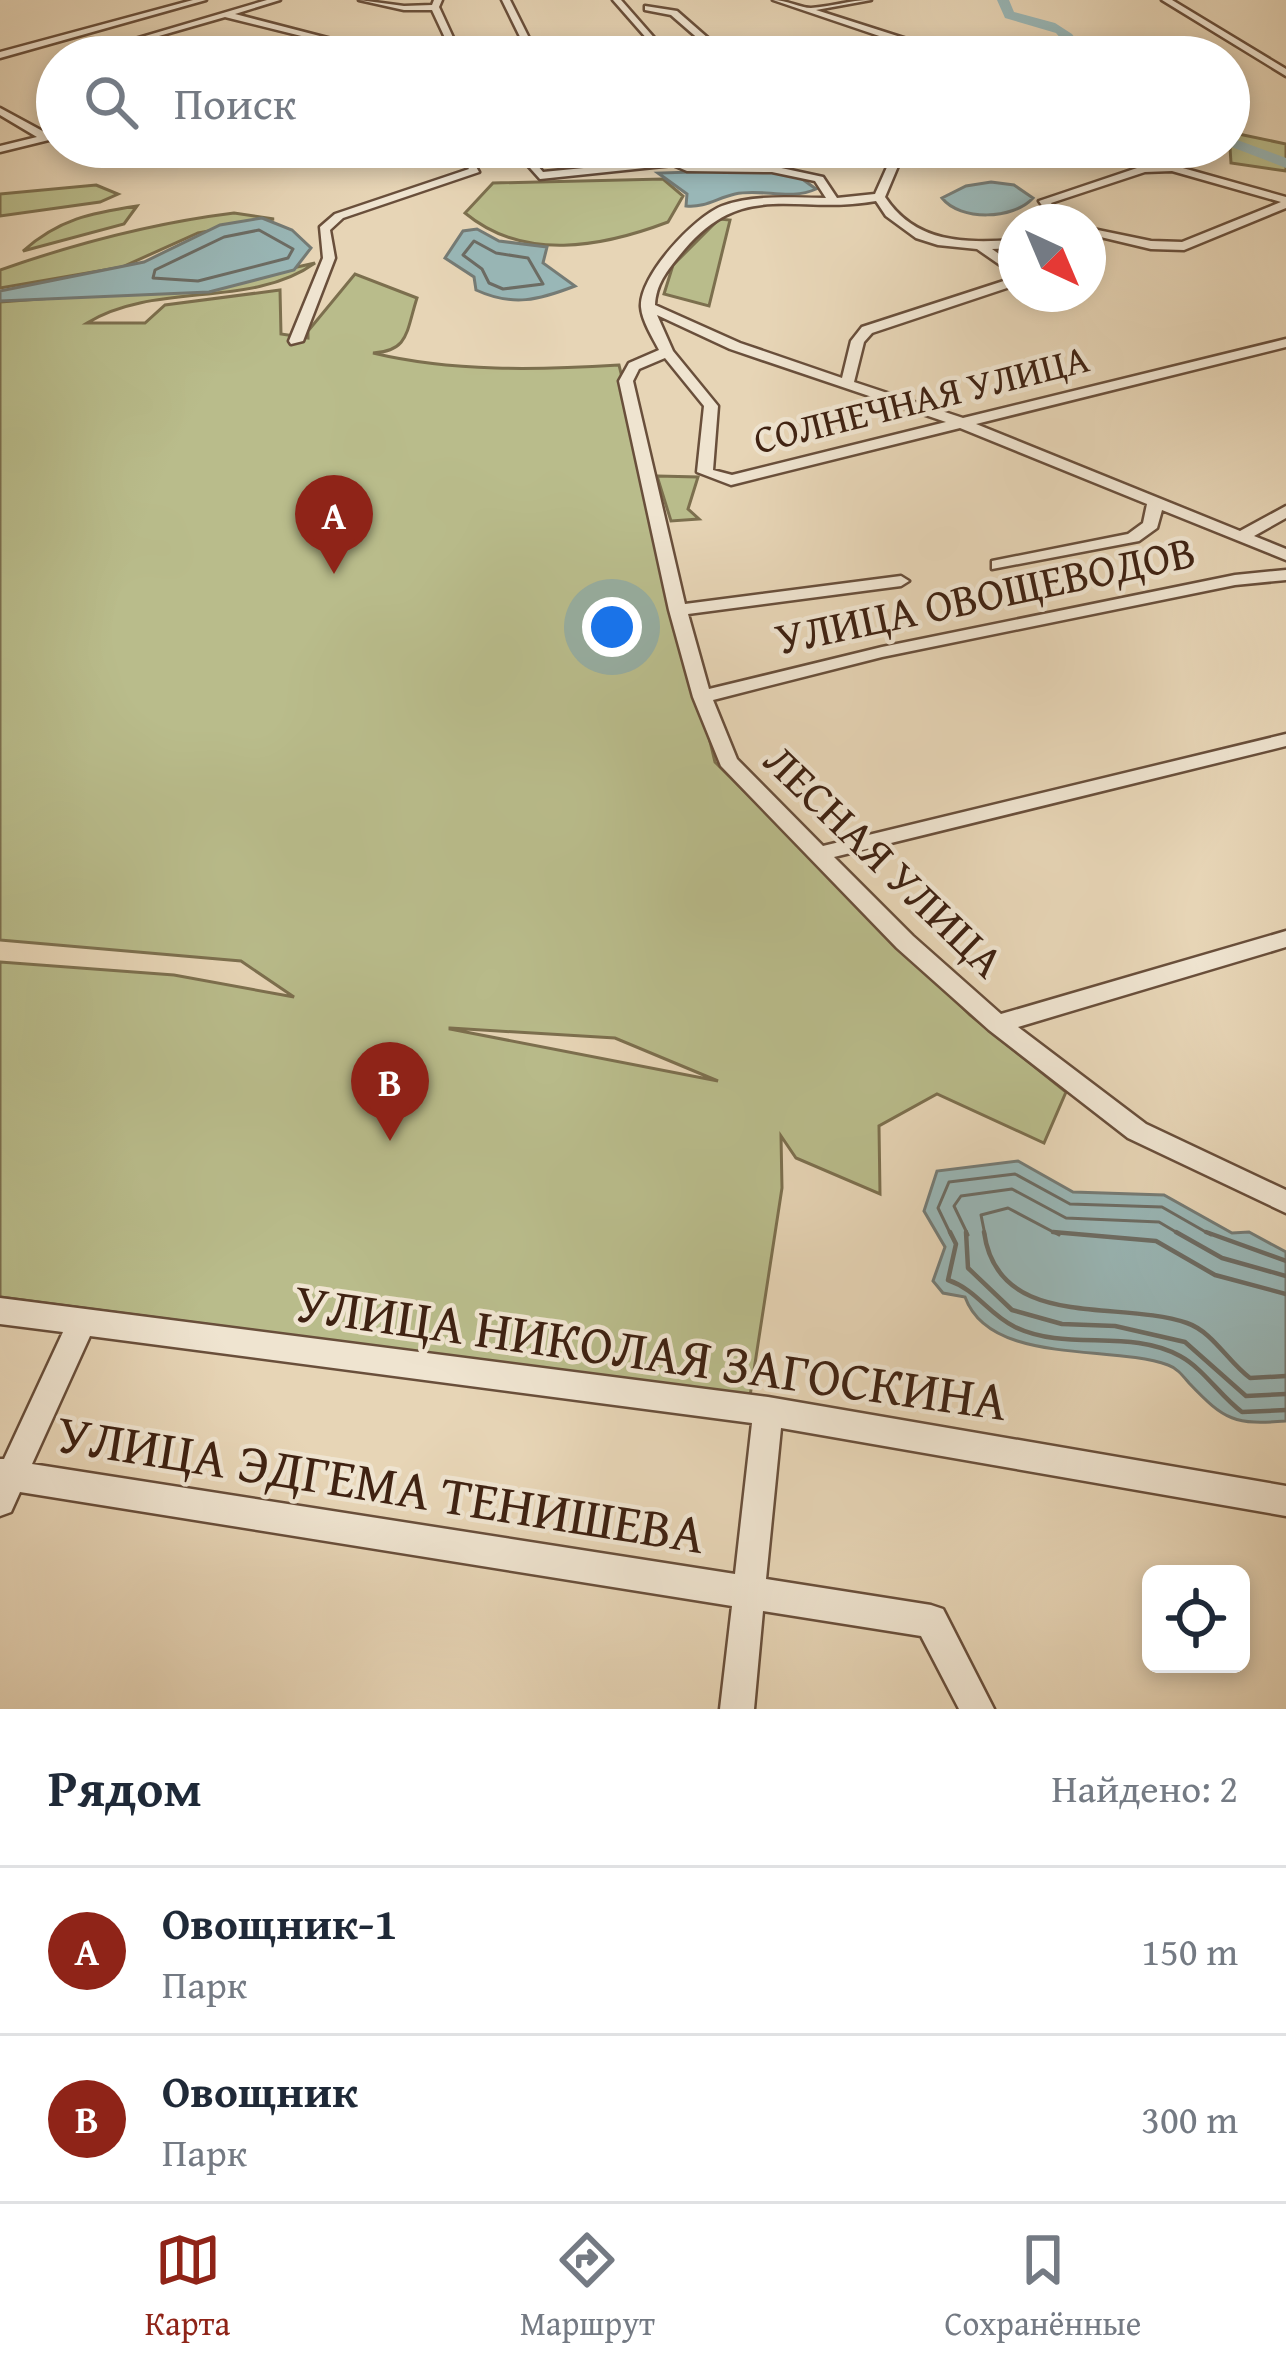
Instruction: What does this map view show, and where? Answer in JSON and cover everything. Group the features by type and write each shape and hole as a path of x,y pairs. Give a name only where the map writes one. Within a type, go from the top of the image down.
{"street":[{"path":"72,36 202,0"},
{"path":"151,36 276,0"},
{"path":"363,0 436,3 449,36"},
{"path":"506,0 524,36"},
{"path":"617,0 648,36"},
{"path":"631,15 668,0"},
{"path":"777,0 889,36"},
{"path":"806,9 868,0"},
{"path":"1166,0 1225,36"},
{"path":"648,8 688,23 702,36"},
{"path":"226,14 313,36"},
{"path":"87,32 104,36"},
{"path":"0,55 36,45"},
{"path":"1250,51 1286,73"},
{"path":"0,111 36,128"},
{"path":"0,149 36,140"},
{"path":"296,341 329,258 324,229 339,216 474,168"},
{"path":"534,168 540,176 617,168"},
{"path":"687,168 772,169 819,179 835,204"},
{"path":"879,197 892,168"},
{"path":"1047,204 1144,169 1172,168 1286,202"},
{"path":"667,352 646,315 646,290 704,221 750,202 835,204 879,197"},
{"path":"879,197 898,228 921,238 998,245"},
{"path":"1106,235 1151,245 1184,246 1286,202"},
{"path":"981,246 998,259"},
{"path":"847,384 858,340 867,330 998,287"},
{"path":"647,307 716,339 956,422 1286,555"},
{"name":"СОЛНЕЧНАЯ УЛИЦА","path":"667,352 711,406 705,472 715,479 868,449 956,422 1286,343"},
{"name":"ЛЕСНАЯ УЛИЦА","path":"667,352 634,366 626,381 678,610 702,697 728,762 823,853 905,942 998,1024 1137,1131 1286,1202"},
{"path":"998,565 1133,538 1151,525 1155,503"},
{"name":"УЛИЦА ОВОЩЕВОДОВ","path":"1242,536 1286,511"},
{"name":"УЛИЦА ОВОЩЕВОДОВ","path":"702,697 946,639 1235,580 1286,575"},
{"path":"678,610 902,581"},
{"path":"823,853 1286,740"},
{"path":"998,1024 1286,939"},
{"name":"УЛИЦА НИКОЛАЯ ЗАГОСКИНА","path":"0,1311 768,1411 1286,1501"},
{"path":"4,1484 83,1319"},
{"path":"737,1709 768,1411"},
{"name":"УЛИЦА ЭДГЕМА ТЕНИШЕВА","path":"4,1484 931,1621 977,1709"}],"green space":[{"path":"1250,136 1286,144 1286,171 1250,166"},
{"path":"663,179 683,196 668,222 590,243 538,244 512,239 465,213 493,183"},
{"path":"96,185 118,194 100,202 0,216 0,194"},
{"path":"137,206 124,224 23,251 76,219"},
{"path":"234,213 274,219 198,233 122,267 0,288 0,270 29,260 145,228"},
{"path":"719,219 730,220 709,306 664,294 673,265"},
{"path":"315,263 262,286 143,302 87,323 145,323 165,305 280,290 281,334 308,338 308,331 355,274 417,298 400,344 373,353 495,368 619,365 715,762 970,1015 1066,1092 1044,1143 937,1094 879,1126 880,1194 796,1158 781,1136 782,1188 750,1396 0,1297 0,962 174,975 294,997 241,961 0,940 0,302 212,286","holes":["450,1028 615,1038 718,1081"]},
{"path":"657,476 698,477 688,509 699,519 671,521"}],"water":[{"path":"761,170 798,176 816,189 796,194 745,193 686,206 687,194 658,173"},
{"path":"1014,185 1033,198 1025,204 998,204 998,214 987,215 961,211 942,198 966,186"},
{"path":"262,218 292,230 311,248 294,270 209,292 0,301 0,291 144,262 220,225"},
{"path":"477,229 499,241 547,247 543,263 575,286 526,300 502,299 476,290 474,277 445,258 463,231"},
{"path":"1018,1161 1073,1192 1164,1195 1232,1233 1249,1232 1286,1252 1286,1421 1232,1418 1168,1365 1054,1349 999,1334 979,1319 965,1297 943,1293 933,1281 945,1247 924,1211 937,1171"}],"waterway":[{"path":"1003,0 1009,15 1051,26 1066,36"},
{"path":"1250,149 1286,163"}],"place":[{"name":"Овощник-1","path":"334,574"},
{"name":"Овощник","path":"390,1141"}]}
